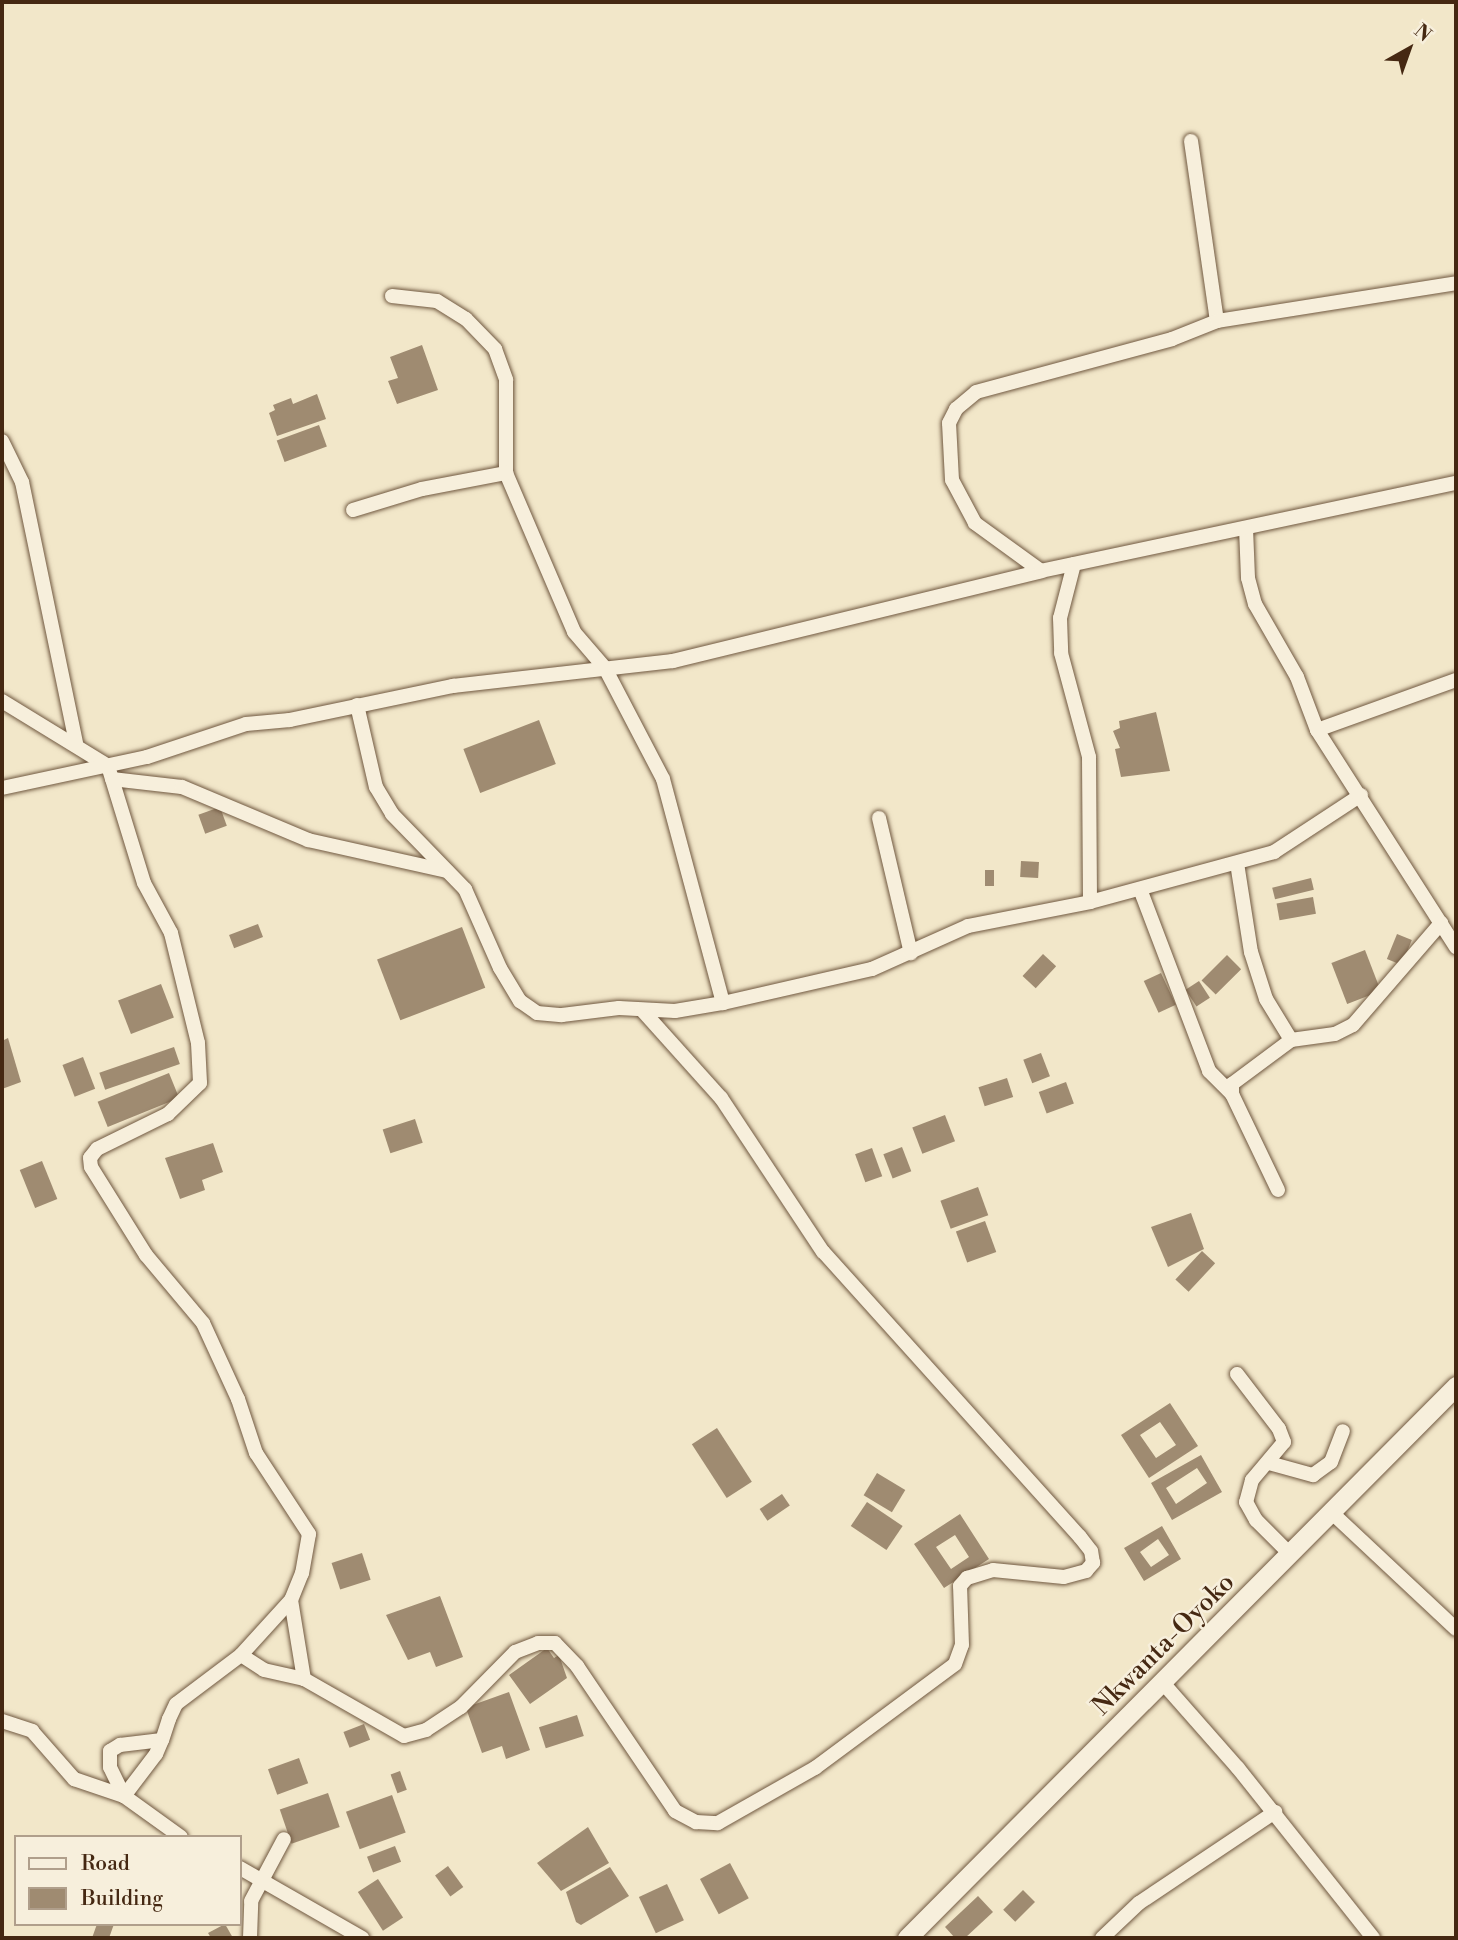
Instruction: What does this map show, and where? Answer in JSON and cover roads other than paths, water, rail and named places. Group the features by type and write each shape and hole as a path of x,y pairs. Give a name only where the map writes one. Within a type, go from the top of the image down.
{"street":[{"path":"1191,141 1217,321"},
{"path":"1041,571 975,523 959,499 952,480 949,423 956,409 976,392 1002,382 1172,339 1217,321 1456,283"},
{"path":"392,296 437,301 466,319 495,349 506,380 506,473 574,632 605,668 663,779 723,1003"},
{"path":"2,441 22,482 76,743"},
{"path":"353,510 422,489 506,473"},
{"path":"2,788 110,772 246,724 453,686 605,668 641,667 817,629 1041,571 1456,483"},
{"path":"1245,528 1248,578 1255,604 1297,677 1317,730 1456,947"},
{"path":"1074,564 1060,618 1061,653 1089,757 1090,902"},
{"path":"1317,730 1456,680"},
{"path":"2,701 76,743 110,772 182,787 307,840 448,872"},
{"path":"357,705 376,787 392,814 448,872 474,904 500,968 520,1001 537,1013 642,1010 675,1012 825,983 911,953 968,926 1090,902 1274,852 1360,795"},
{"path":"110,772 139,872 175,946 203,1072 200,1083 182,1103 105,1144 90,1158 91,1167 146,1255 203,1323 238,1399 256,1453 288,1505 307,1525 302,1573 291,1601 240,1655 176,1704 162,1740 124,1796"},
{"path":"879,818 911,953"},
{"path":"1237,863 1251,952 1266,999 1291,1040"},
{"path":"1140,889 1209,1071 1232,1094 1278,1190"},
{"path":"1232,1094 1232,1084 1240,1074 1291,1040 1335,1034 1353,1025 1441,923"},
{"path":"240,1655 264,1670 304,1679 404,1736 426,1730 461,1707 515,1652 538,1643 555,1643 577,1666 675,1811 696,1822 718,1823 816,1768 955,1664 962,1645 960,1586 967,1578 993,1570 1064,1577 1086,1571 1093,1563 1091,1551 1080,1537 823,1252 787,1205 721,1098 642,1010"},
{"path":"1237,1374 1279,1429 1284,1442 1245,1492 1245,1502 1256,1520 1291,1555"},
{"name":"Nkwanta-Oyoko","path":"907,1938 1291,1555 1456,1386"},
{"path":"1269,1463 1313,1475 1331,1462 1343,1431"},
{"path":"1331,1512 1456,1629"},
{"path":"291,1601 304,1679"},
{"path":"1163,1683 1275,1812 1373,1938"},
{"path":"2,1722 32,1731 74,1779 124,1796 178,1835"},
{"path":"124,1796 110,1767 110,1751 120,1745 162,1740"},
{"path":"1102,1938 1139,1903 1275,1812"},
{"path":"250,1938 247,1916 261,1880 284,1839"},
{"path":"242,1869 362,1938"}]}
